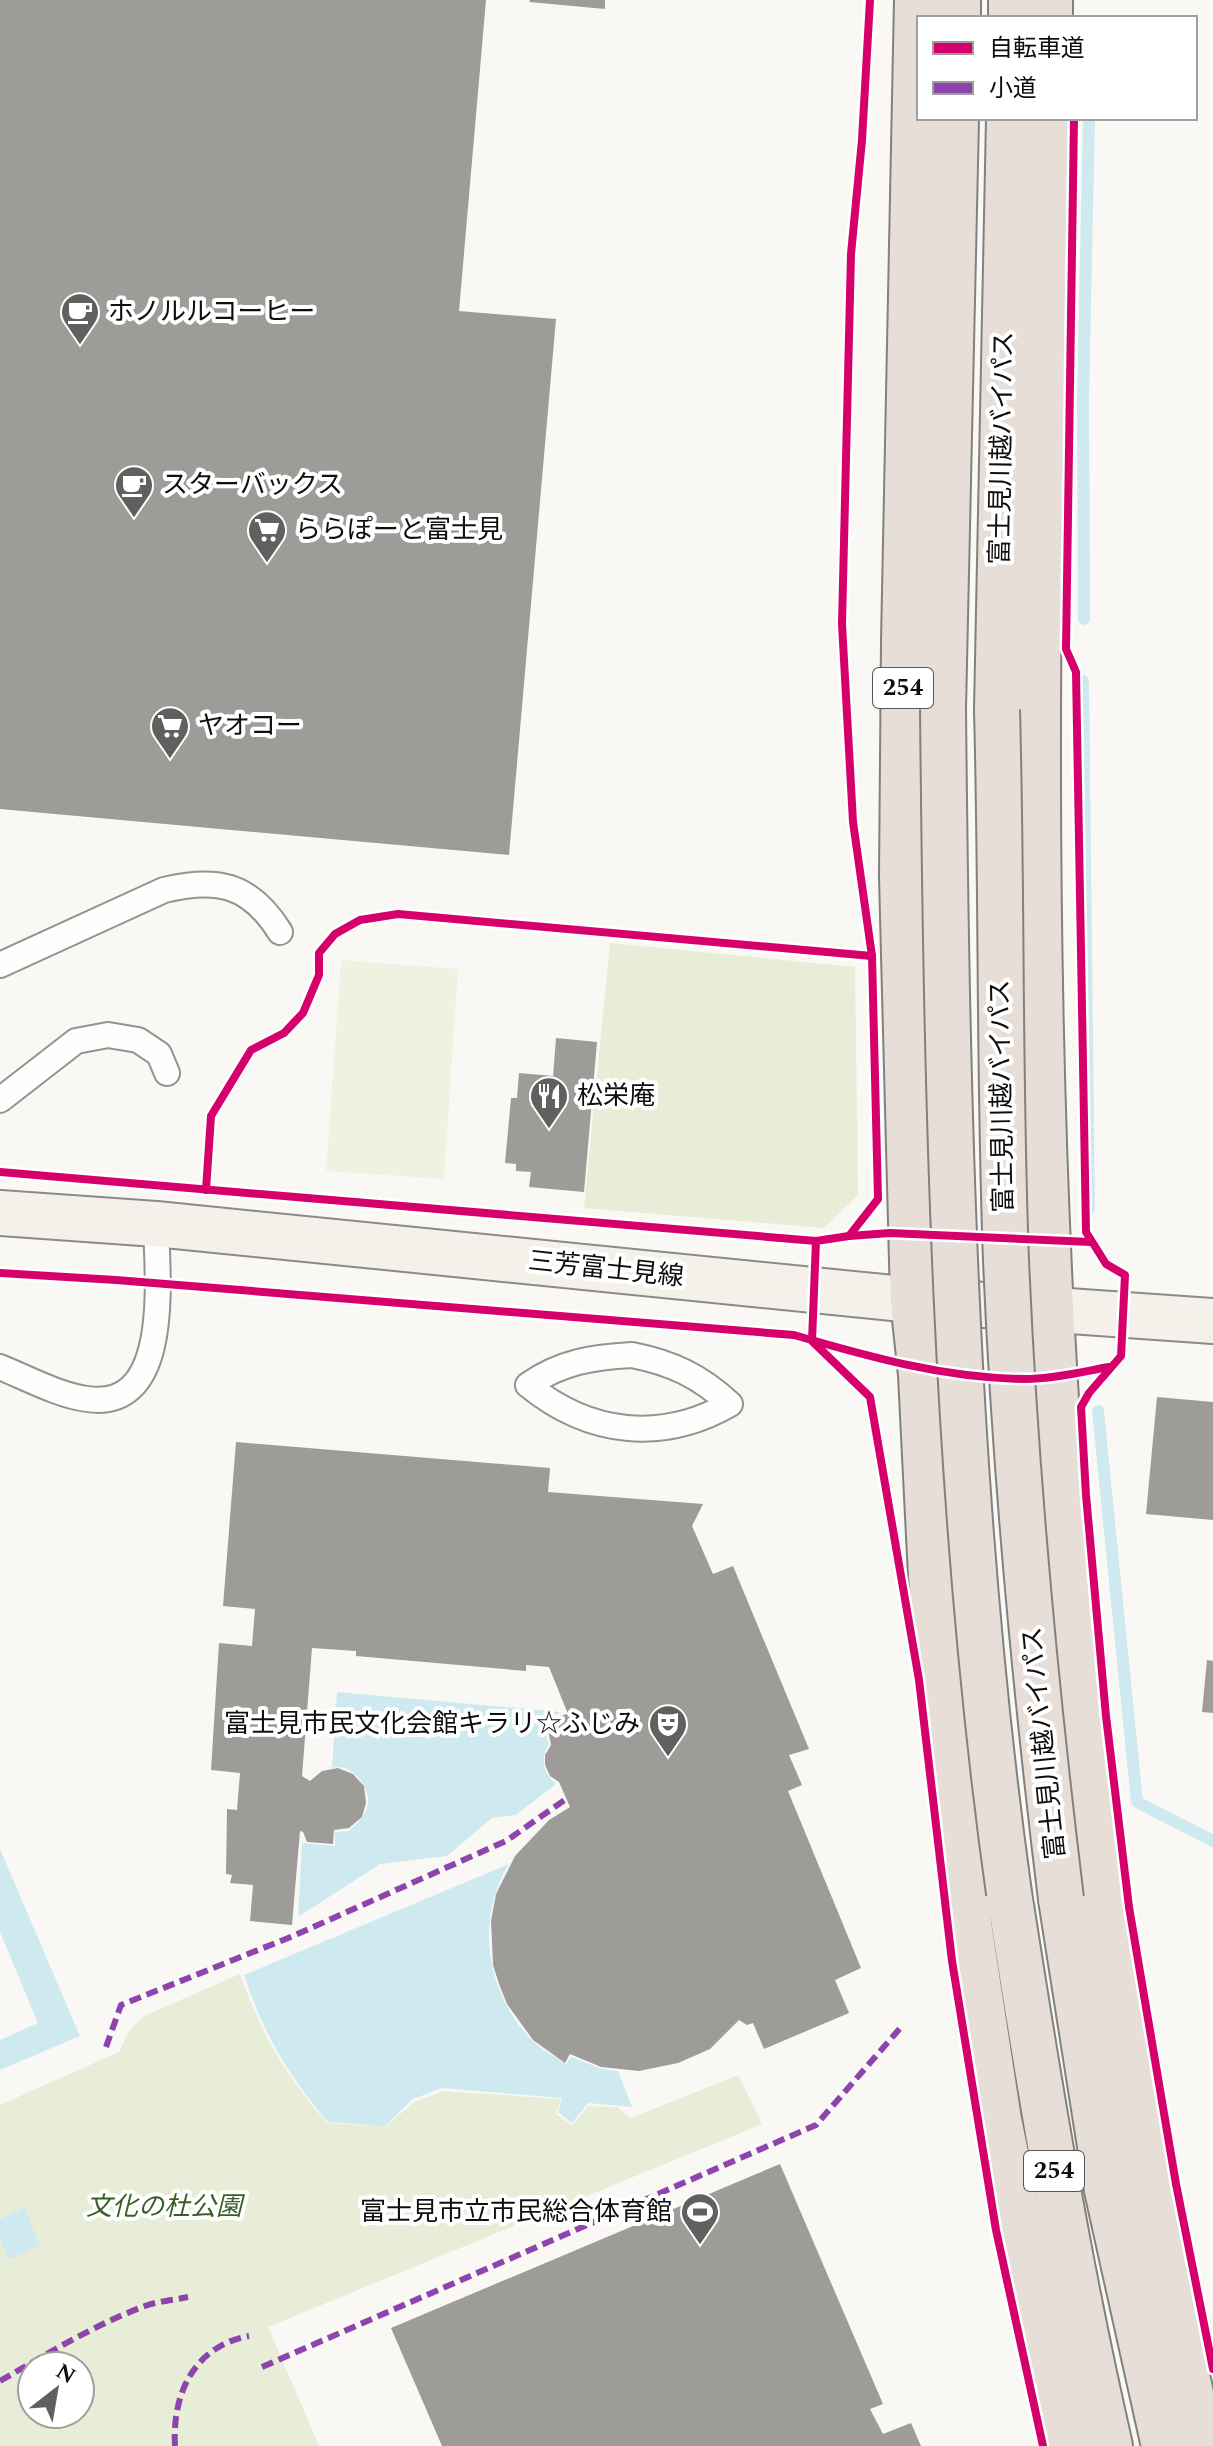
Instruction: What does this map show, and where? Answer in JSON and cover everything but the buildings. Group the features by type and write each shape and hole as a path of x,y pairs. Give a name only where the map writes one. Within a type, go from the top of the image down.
{"highway":[{"name":"254","path":"917,0 902,877 913,1300 945,1735 970,1930 999,2120 1066,2446"},
{"name":"富士見川越バイパス","path":"956,120 943,709 947,1048 957,1341 977,1617 996,1800 1059,2200 1085,2341 1110,2446"},
{"name":"富士見川越バイパス","path":"1009,120 997,710 1000,1040 1011,1358 1030,1617 1061,1899 1107,2190 1164,2446"},
{"path":"1049,120 1037,646 1042,1118 1049,1310 1070,1583 1103,1899 1142,2151 1203,2446"}],"main road":[{"name":"三芳富士見線","path":"0,1213 156,1224 913,1300 1213,1321"}],"lane":[{"path":"0,965 164,890 185,885 219,885 252,897 268,913 280,932"},
{"path":"0,1100 76,1041 108,1035 138,1040 159,1054 167,1073"},
{"path":"0,1367 87,1399 105,1400 123,1394 138,1381 152,1354 156,1315 156,1224"},
{"path":"632,1355 662,1361 690,1372 730,1404 683,1425 626,1429 573,1413 545,1399 528,1385 548,1371 576,1361 632,1355"}],"green space":[{"path":"610,943 855,967 858,1195 824,1228 584,1208"},
{"path":"341,960 458,969 444,1179 326,1171"},
{"name":"文化の杜公園","path":"240,1974 276,2053 327,2123 386,2126 414,2102 444,2091 561,2099 556,2114 572,2125 588,2106 617,2107 631,2118 738,2075 762,2124 268,2327 319,2446 0,2446 0,2105 119,2052 130,2029 144,2016"}],"water":[{"path":"337,1692 561,1712 548,1726 546,1734 549,1744 544,1755 545,1770 556,1784 516,1815 492,1818 447,1856 380,1864 298,1917 302,1843 335,1846 335,1832 349,1831 363,1816 368,1804 366,1790 358,1777 346,1769 332,1768"},
{"path":"0,1849 80,2036 0,2070 0,2040 38,2023 0,1932"},
{"path":"509,1864 498,1885 489,1931 490,1954 503,1999 530,2038 566,2064 571,2057 602,2069 618,2071 632,2107 588,2103 572,2123 558,2112 562,2098 442,2088 413,2099 385,2126 328,2122 278,2053 244,1975"},
{"path":"24,2208 40,2245 9,2259 0,2238 0,2219"}],"waterway":[{"path":"1084,619 1083,399 1089,120"},
{"path":"1083,681 1089,1209"},
{"path":"1098,1411 1137,1802 1213,1841"}],"marked path":[{"path":"106,2047 121,2005 293,1936 506,1841 566,1799"},
{"path":"262,2367 816,2125 902,2026"},
{"path":"0,2381 107,2322 150,2304 188,2297"},
{"path":"175,2446 178,2408 190,2375 214,2350 230,2341 249,2336"}],"cycle path":[{"path":"870,0 862,140 851,254 842,624 853,822 872,956 878,1199 849,1236 816,1241 812,1341 870,1397 919,1680 952,1961 996,2230 1043,2446"},
{"path":"1074,120 1066,649 1076,672 1086,1232 1106,1264 1125,1275 1121,1356 1081,1407 1086,1495 1106,1716 1129,1907 1176,2184 1213,2369"},
{"path":"206,1190 211,1116 251,1050 284,1033 303,1013 319,975 319,953 335,934 360,920 398,914 872,956"},
{"path":"0,1172 816,1241"},
{"path":"849,1236 890,1233 1091,1242"},
{"path":"0,1273 794,1335 908,1365 994,1378 1045,1378 1109,1367"}],"place":[{"name":"ホノルルコーヒー","path":"80,346"},
{"name":"スターバックス","path":"134,519"},
{"name":"ららぽーと富士見","path":"267,564"},
{"name":"ヤオコー","path":"170,760"},
{"name":"松栄庵","path":"549,1130"},
{"name":"富士見市民文化会館キラリ☆ふじみ","path":"668,1758"},
{"name":"富士見市立市民総合体育館","path":"700,2246"}]}
